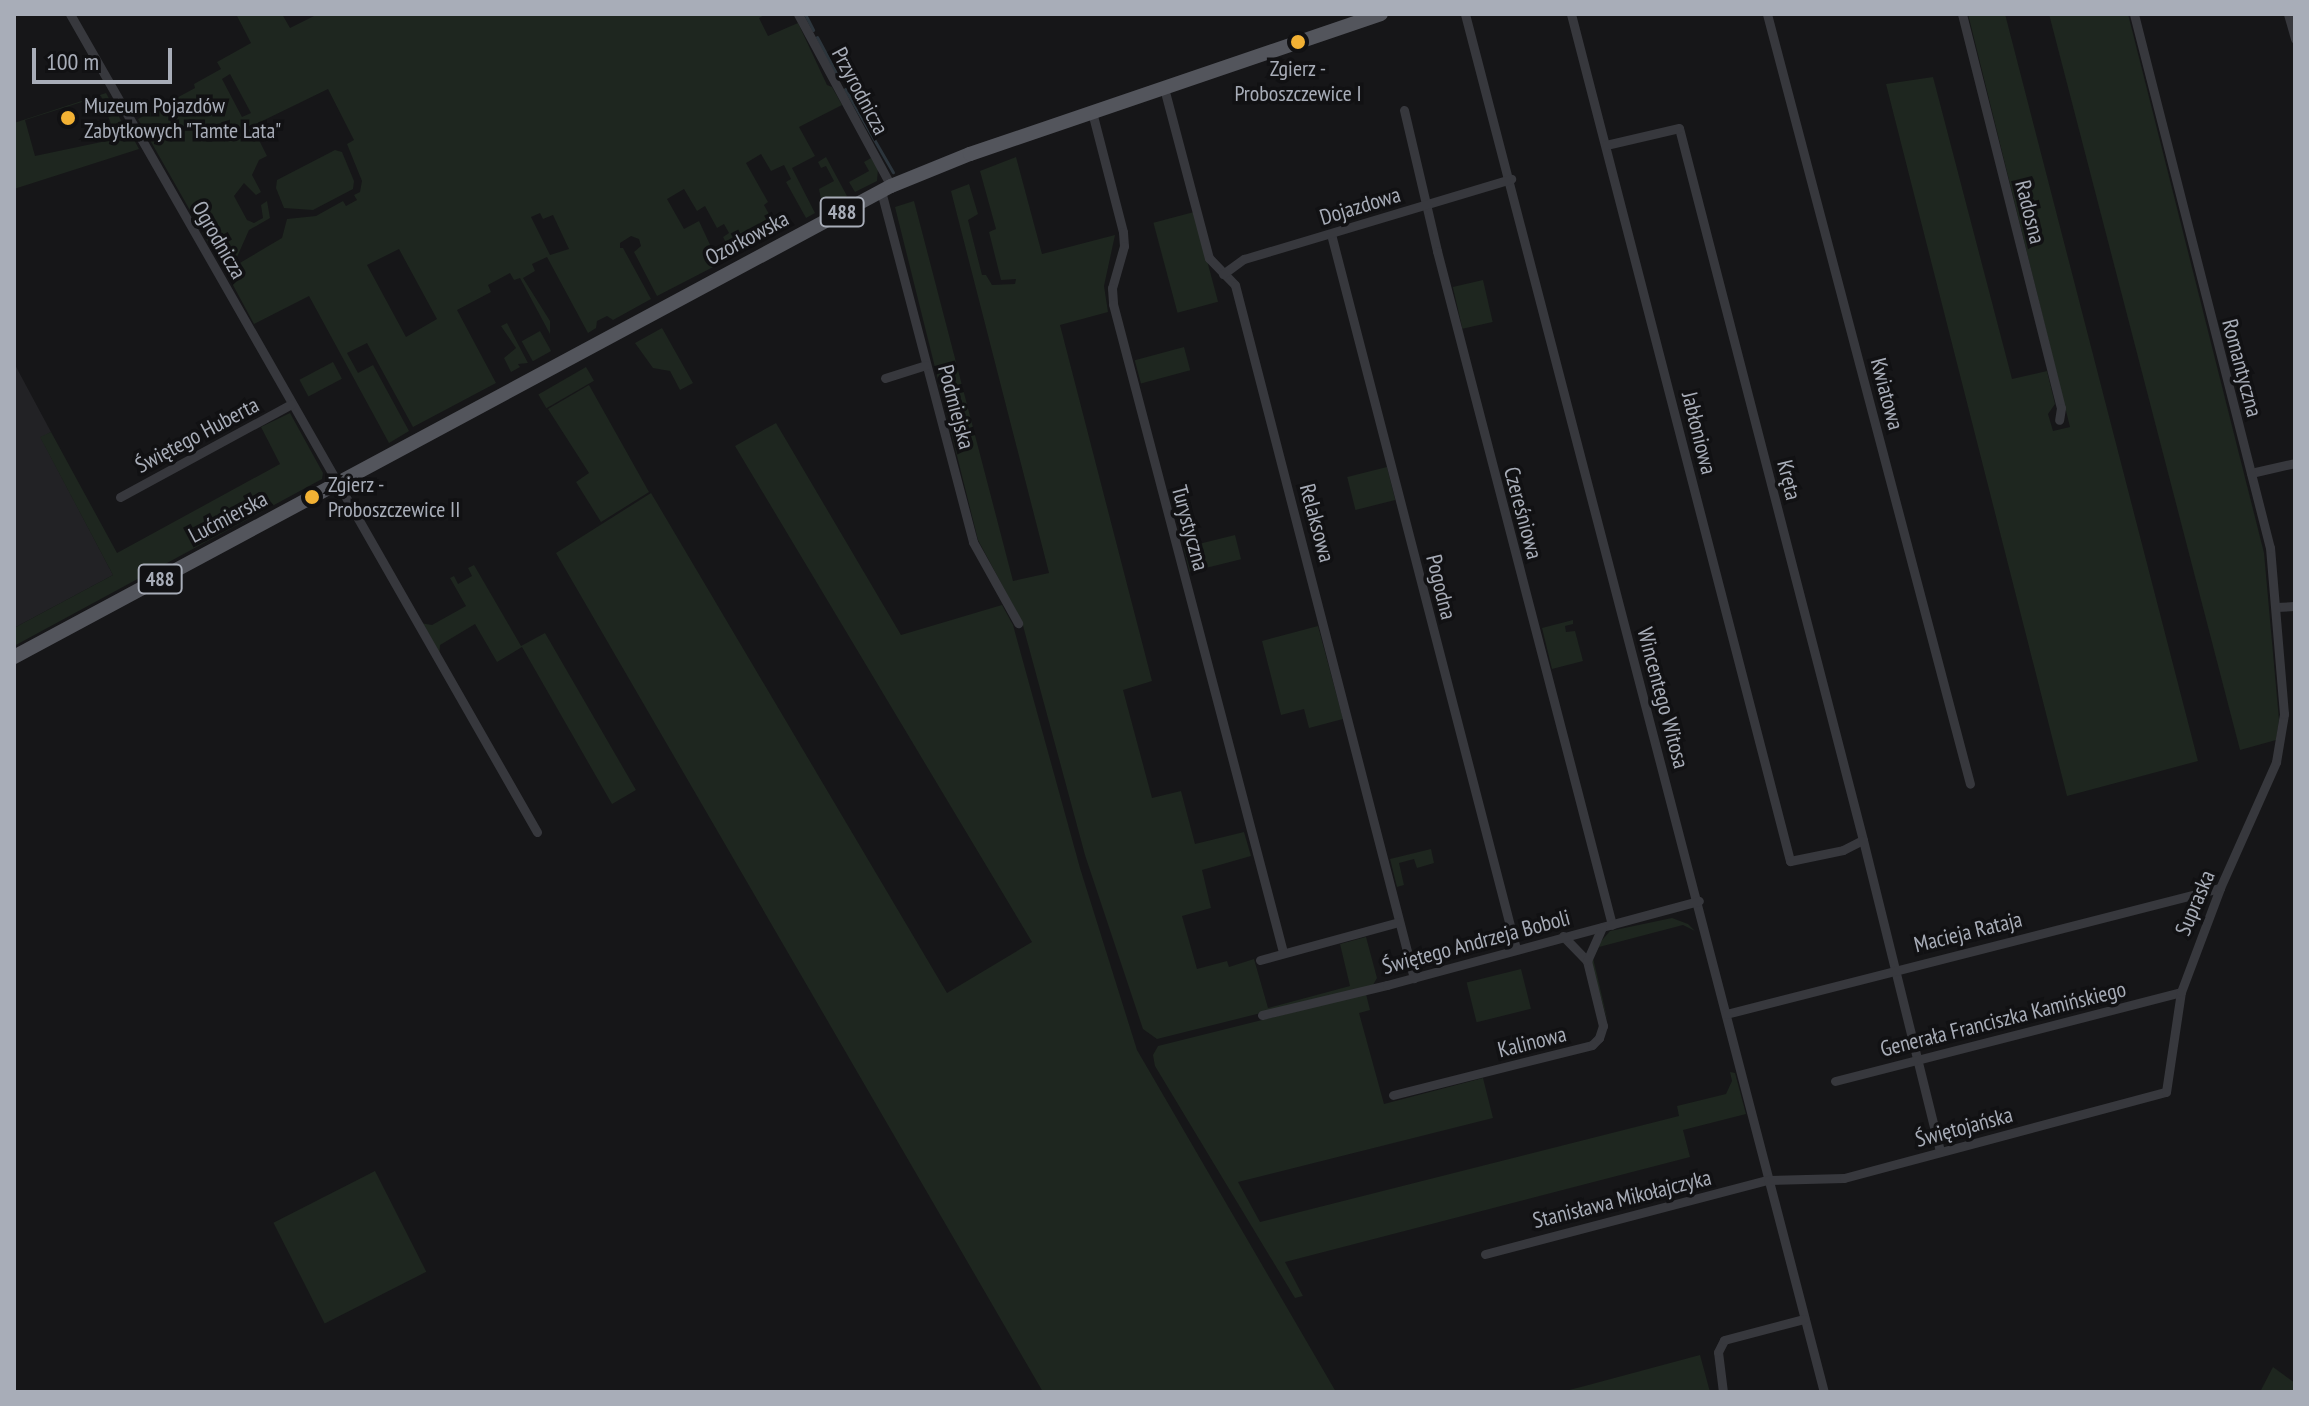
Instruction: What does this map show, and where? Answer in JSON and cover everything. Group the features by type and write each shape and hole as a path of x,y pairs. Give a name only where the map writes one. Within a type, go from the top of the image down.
{"main road":[{"name":"Ozorkowska","path":"336,484 886,189 953,160 1381,14"},
{"name":"Lućmierska","path":"14,657 336,484"}],"street":[{"name":"Ogrodnicza","path":"70,14 537,832"},
{"name":"Przyrodnicza","path":"798,14 886,189"},
{"name":"Wincentego Witosa","path":"1465,14 1511,179 1824,1392"},
{"name":"Jabłoniowa","path":"1571,14 1790,861 1843,850 1863,840"},
{"name":"Kwiatowa","path":"1767,14 1970,784"},
{"name":"Radosna","path":"1962,14 2061,408 2059,420"},
{"name":"Romantyczna","path":"2134,14 2270,548 2282,736"},
{"path":"2288,14 2295,39"},
{"name":"Relaksowa","path":"1164,88 1209,258 1235,285 1376,821 1414,978"},
{"name":"Czereśniowa","path":"1404,110 1425,205 1607,926"},
{"name":"Turystyczna","path":"1092,112 1123,232 1124,246 1112,288 1113,304 1283,952"},
{"name":"Kręta","path":"1606,145 1679,128 1863,840"},
{"name":"Dojazdowa","path":"1223,274 1244,259 1425,205 1437,198 1511,179"},
{"name":"Podmiejska","path":"886,189 926,365 973,542 1018,623"},
{"name":"Pogodna","path":"1331,234 1516,949"},
{"path":"885,378 926,365"},
{"name":"Świętego Huberta","path":"120,497 291,404"},
{"path":"2251,473 2295,463"},
{"path":"2276,607 2295,606"},
{"name":"Supraska","path":"2166,1092 2181,992 2220,888 2276,762 2282,736"},
{"path":"1863,840 1940,1152"},
{"name":"Macieja Rataja","path":"1726,1014 2220,888"},
{"name":"Świętego Andrzeja Boboli","path":"1262,1015 1414,978 1699,901"},
{"path":"1260,960 1399,922"},
{"path":"1563,936 1587,961 1607,926"},
{"name":"Kalinowa","path":"1393,1095 1592,1045 1599,1038 1603,1026 1587,961"},
{"name":"Generała Franciszka Kamińskiego","path":"1835,1081 2181,992"},
{"name":"Świętojańska","path":"1768,1180 1844,1178 2166,1092"},
{"name":"Stanisława Mikołajczyka","path":"1485,1254 1768,1180"},
{"path":"1723,1392 1718,1360 1721,1345 1729,1338 1804,1319"}],"shaded area":[{"path":"236,14 282,14 290,28 318,14 766,14 759,18 768,36 798,23 827,85 832,87 842,105 799,127 815,156 792,168 815,213 806,218 786,182 791,179 784,165 771,171 761,154 746,163 768,202 764,205 779,232 733,256 723,237 729,233 724,224 717,228 705,206 697,211 684,189 667,199 684,229 699,221 719,264 657,296 634,252 641,246 639,239 631,236 620,243 620,248 623,248 651,299 613,320 607,316 597,321 596,328 588,333 547,257 532,264 535,271 523,278 550,321 550,334 520,278 514,280 510,273 488,285 491,292 457,310 496,383 413,427 367,343 347,353 358,373 373,365 409,431 389,443 309,296 254,324 227,274 228,270 282,238 287,219 316,216 343,201 346,206 357,200 354,195 360,192 362,181 347,144 354,140 328,89 252,126 253,137 257,136 267,156 259,160 252,175 261,192 256,195 244,183 234,196 247,220 254,223 263,218 261,205 267,201 270,218 249,230 237,257 225,264 220,263 138,119 195,88 194,84 221,69 217,62 251,43","holes":["230,74 251,113 242,117 222,79","540,213 543,219 553,215 569,249 550,255 531,217","399,249 437,319 406,337 367,265"]},
{"path":"1968,14 2005,14 2198,761 2067,796 1886,84 1933,77 2012,379 2047,371 2055,404 2048,414 2053,431 2070,427"},
{"path":"2049,14 2128,14 2264,553 2279,720 2276,740 2240,750"},
{"path":"106,93 123,124 121,129 113,130 101,96 25,120 35,156 132,136 139,149 14,189 14,123"},
{"path":"335,150 342,152 354,181 353,189 313,210 284,208 276,188 277,180"},
{"path":"826,157 847,196 823,209 819,189 834,181 826,166 821,168 818,162"},
{"path":"1016,157 1042,254 1115,235 1104,286 1108,312 1060,325 1152,681 1123,690 1152,798 1181,791 1195,844 1244,832 1251,856 1202,870 1211,908 1182,916 1197,969 1227,961 1229,967 1254,959 1268,1008 1350,986 1340,944 1366,937 1377,978 1373,985 1157,1039 1143,1029 1085,855 1022,622 978,540 895,207 914,201 1013,581 1049,573 951,191 969,184 978,214 968,220 982,275 986,275 992,285 1015,284 1016,279 1001,280 989,232 996,229 980,171"},
{"path":"871,158 878,169 877,181 855,192 849,182 869,171 864,162"},
{"path":"1194,212 1218,302 1178,313 1153,223"},
{"path":"1483,280 1493,322 1462,329 1453,287"},
{"path":"507,323 528,363 518,364 520,367 511,372 504,358 516,348 501,326"},
{"path":"662,328 693,383 680,390 670,371 653,368 635,343"},
{"path":"540,331 551,351 533,361 522,341"},
{"path":"1184,347 1190,370 1141,383 1135,360"},
{"path":"333,362 342,379 308,397 299,380"},
{"path":"14,363 51,432 41,438 113,575 14,628"},
{"path":"586,367 594,381 546,408 538,394"},
{"path":"589,385 649,492 601,522 576,482 589,473 548,409"},
{"path":"290,413 323,473 322,479 14,646 14,628 113,575 40,437 51,432 117,553 280,464 261,427"},
{"path":"776,423 901,635 1002,605 1013,625 1080,868 1137,1050 1336,1392 1043,1392 556,553 651,493 947,993 1032,942 735,446"},
{"path":"1387,467 1395,500 1355,510 1347,477"},
{"path":"1235,535 1241,559 1190,572 1184,548"},
{"path":"474,565 521,646 545,633 636,790 612,804 522,647 497,662 475,624 440,645 439,656 420,623 432,625 466,606 450,578 454,576 458,584 472,576 468,568"},
{"path":"1573,620 1573,624 1565,626 1566,632 1575,631 1583,661 1552,669 1542,628"},
{"path":"1318,626 1343,719 1309,728 1304,709 1281,715 1262,641"},
{"path":"1431,849 1434,863 1417,868 1414,859 1399,863 1404,885 1397,887 1390,859"},
{"path":"1672,918 1688,924 1695,931 1683,925 1599,947 1593,958 1608,1022 1592,967 1591,958 1597,946 1610,931"},
{"path":"1521,969 1531,1009 1477,1022 1467,983"},
{"path":"1366,994 1370,1010 1359,1013 1384,1104 1483,1078 1493,1118 1238,1182 1260,1222 1679,1116 1677,1106 1726,1094 1732,1081 1730,1072 1735,1073 1746,1114 1683,1130 1690,1157 1285,1262 1303,1296 1295,1298 1155,1066 1153,1055 1158,1046"},
{"path":"375,1171 426,1272 325,1323 273,1223"},
{"path":"1700,1355 1710,1392 1561,1392 1581,1387"},
{"path":"2273,1367 2295,1383 2295,1392 2260,1392"}],"waterway":[{"path":"805,14 813,30"},
{"path":"817,37 839,78"},
{"path":"845,89 893,172"}],"place":[{"name":"Zgierz - Proboszczewice I","path":"1298,42"},
{"name":"Muzeum Pojazdów Zabytkowych \"Tamte Lata\"","path":"68,118"},
{"name":"Zgierz - Proboszczewice II","path":"312,497"}]}
